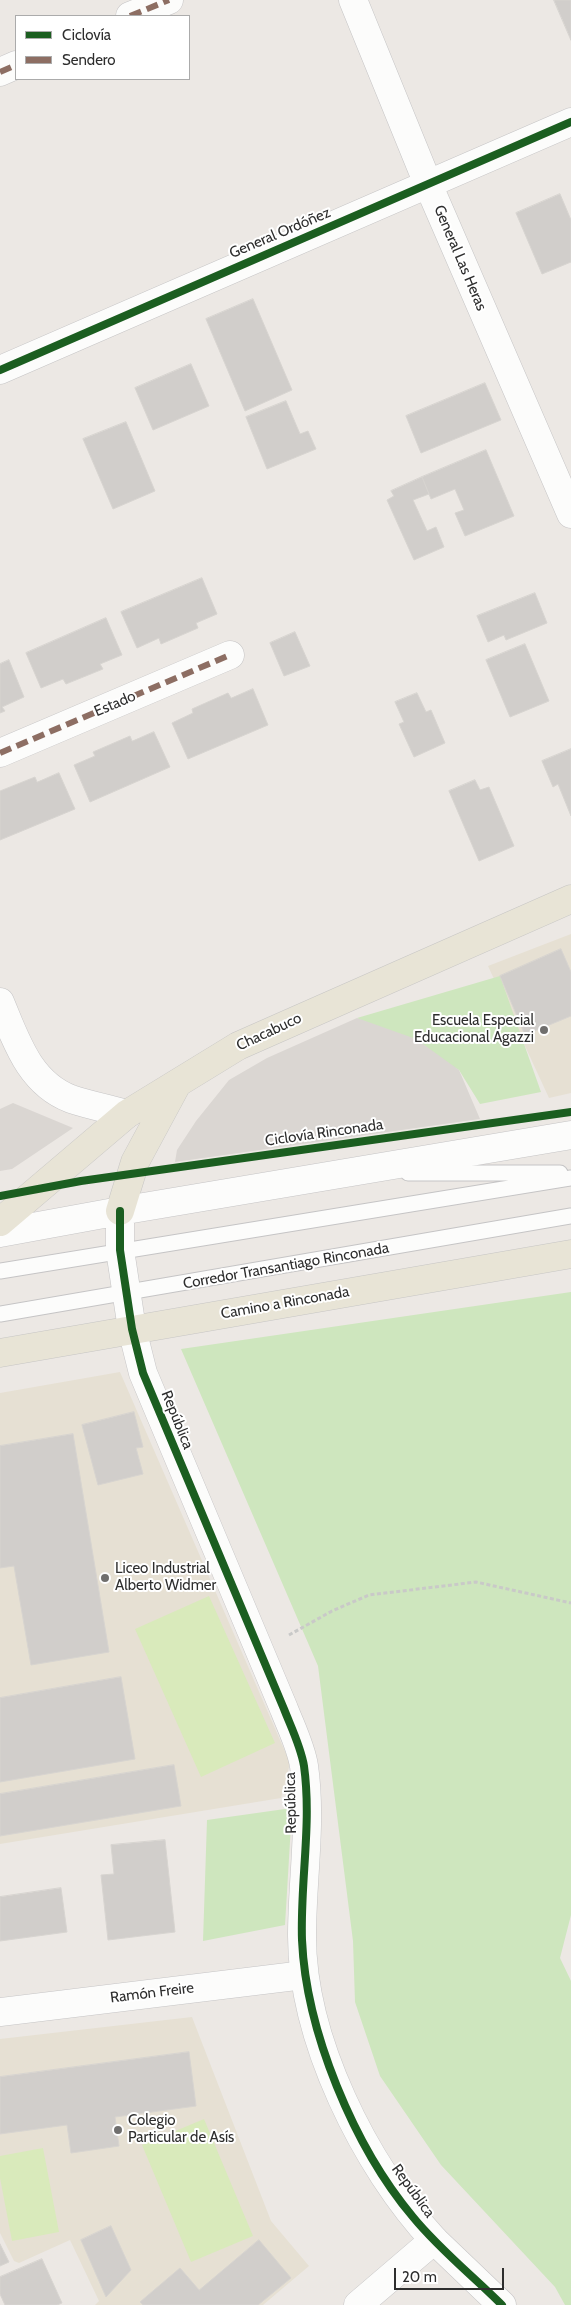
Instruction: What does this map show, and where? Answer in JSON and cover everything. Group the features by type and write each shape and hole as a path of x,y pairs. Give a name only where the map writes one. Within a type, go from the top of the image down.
{"main road":[{"name":"Chacabuco","path":"0,1222 127,1114 238,1046 571,899"},
{"path":"120,1211 135,1162 178,1083"},
{"name":"Camino a Rinconada","path":"0,1354 132,1329 571,1254"}],"street":[{"path":"132,15 169,0"},
{"name":"General Las Heras","path":"353,0 428,184 571,514"},
{"path":"0,72 15,65"},
{"name":"General Ordóñez","path":"0,370 571,122"},
{"name":"Estado","path":"0,753 230,655"},
{"path":"0,1002 24,1058 46,1085 70,1098 127,1114"},
{"path":"0,1233 571,1135"},
{"name":"República","path":"120,1211 120,1250 126,1294 143,1373 260,1650 304,1764 306,1801 302,1937 304,1975 328,2064 368,2148 412,2217 502,2305"},
{"name":"Ramón Freire","path":"0,2012 304,1975"},
{"path":"358,2305 434,2240"}],"lane":[{"path":"348,1173 571,1173"},
{"path":"0,1271 571,1178"},
{"name":"Corredor Transantiago Rinconada","path":"0,1314 126,1294 571,1216"}],"path":[{"path":"260,1650 332,1611 369,1595 476,1582 571,1603"}],"shaded area":[{"name":"Escuela Especial Educacional Agazzi","path":"571,934 571,1093 549,1098 488,966"},
{"path":"357,1018 416,1039 459,1070 480,1119 175,1162 177,1150 196,1121 229,1080 267,1058"},
{"path":"13,1103 73,1128 12,1169 0,1171 0,1109"},
{"name":"Liceo Industrial Alberto Widmer","path":"120,1372 290,1763 281,1798 0,1844 0,1393"},
{"name":"Colegio Particular de Asís","path":"192,2017 271,2221 309,2266 263,2305 95,2305 99,2301 70,2240 19,2263 14,2261 0,2233 0,2039"}],"green space":[{"path":"500,976 541,1092 480,1104 459,1070 357,1018"},
{"path":"571,1292 571,1915 560,1958 571,1981 571,2305 565,2305 555,2287 441,2165 380,2076 355,2002 353,1941 318,1666 181,1349"},
{"path":"209,1596 275,1743 201,1777 135,1629"},
{"path":"292,1808 285,1925 203,1941 207,1820"},
{"path":"204,2119 253,2236 191,2262 142,2145"},
{"path":"43,2148 59,2232 12,2241 0,2178 0,2156"}],"building":[{"path":"554,0 571,0 571,40"},
{"path":"560,194 571,220 571,262 542,274 516,213"},
{"path":"253,299 292,390 245,411 206,319"},
{"path":"191,364 209,406 153,430 135,388"},
{"path":"485,383 501,420 421,453 406,416"},
{"path":"286,401 300,434 308,431 316,449 267,469 246,417"},
{"path":"126,422 155,491 113,509 83,439"},
{"path":"486,450 514,516 465,536 455,513 464,510 455,489 431,499 422,477"},
{"path":"422,477 429,494 413,500 427,531 436,527 444,547 414,560 387,500 394,496 391,491"},
{"path":"202,578 217,614 196,623 198,628 161,644 159,638 137,648 121,612"},
{"path":"535,593 547,623 506,640 504,635 488,642 477,616"},
{"path":"106,618 122,655 100,664 103,669 66,684 63,679 41,688 26,653"},
{"path":"295,632 310,666 284,676 270,643"},
{"path":"525,644 549,701 510,717 486,660"},
{"path":"9,660 24,697 2,707 5,711 0,713 0,664"},
{"path":"253,689 268,725 188,759 172,723 193,713 192,709 228,693 231,698"},
{"path":"417,693 426,712 431,710 445,743 414,757 399,724 404,722 395,702"},
{"path":"154,732 170,767 90,802 74,765 95,756 93,752 130,736 132,741"},
{"path":"571,749 571,816 558,784 553,787 542,761"},
{"path":"59,773 75,809 0,840 0,791 35,777 37,782"},
{"path":"475,780 480,790 489,787 514,846 479,861 449,791"},
{"name":"Escuela Especial Educacional Agazzi","path":"561,949 571,972 571,1016 525,1035 500,976"},
{"path":"134,1412 143,1447 136,1448 143,1474 98,1485 82,1425"},
{"path":"73,1434 109,1652 31,1665 14,1566 0,1568 0,1446"},
{"path":"121,1677 135,1759 0,1782 0,1698"},
{"path":"174,1765 181,1806 0,1836 0,1794"},
{"path":"165,1840 175,1932 108,1940 101,1875 114,1874 111,1845"},
{"path":"61,1888 67,1932 0,1941 0,1897"},
{"path":"189,2052 196,2106 115,2117 119,2146 71,2153 67,2125 0,2134 0,2077"},
{"path":"111,2226 131,2270 106,2297 81,2240"},
{"path":"259,2240 291,2278 258,2305 143,2305 140,2302 180,2268 199,2290"},
{"path":"0,2244 9,2262 0,2266"},
{"path":"42,2259 62,2303 57,2305 5,2305 0,2294 0,2277"}],"marked path":[{"path":"132,15 169,0"},
{"path":"0,72 15,65"},
{"path":"0,753 230,655"}],"cycle path":[{"path":"0,370 571,122"},
{"name":"Ciclovía Rinconada","path":"0,1196 81,1181 571,1112"},
{"path":"120,1211 120,1250 132,1329 143,1373 284,1709 303,1759 307,1810 302,1940 305,1975 323,2049 353,2123 391,2189 434,2240 502,2305"}],"place":[{"name":"Escuela Especial Educacional Agazzi","path":"544,1030"},
{"name":"Liceo Industrial Alberto Widmer","path":"105,1578"},
{"name":"Colegio Particular de Asís","path":"118,2130"}]}
